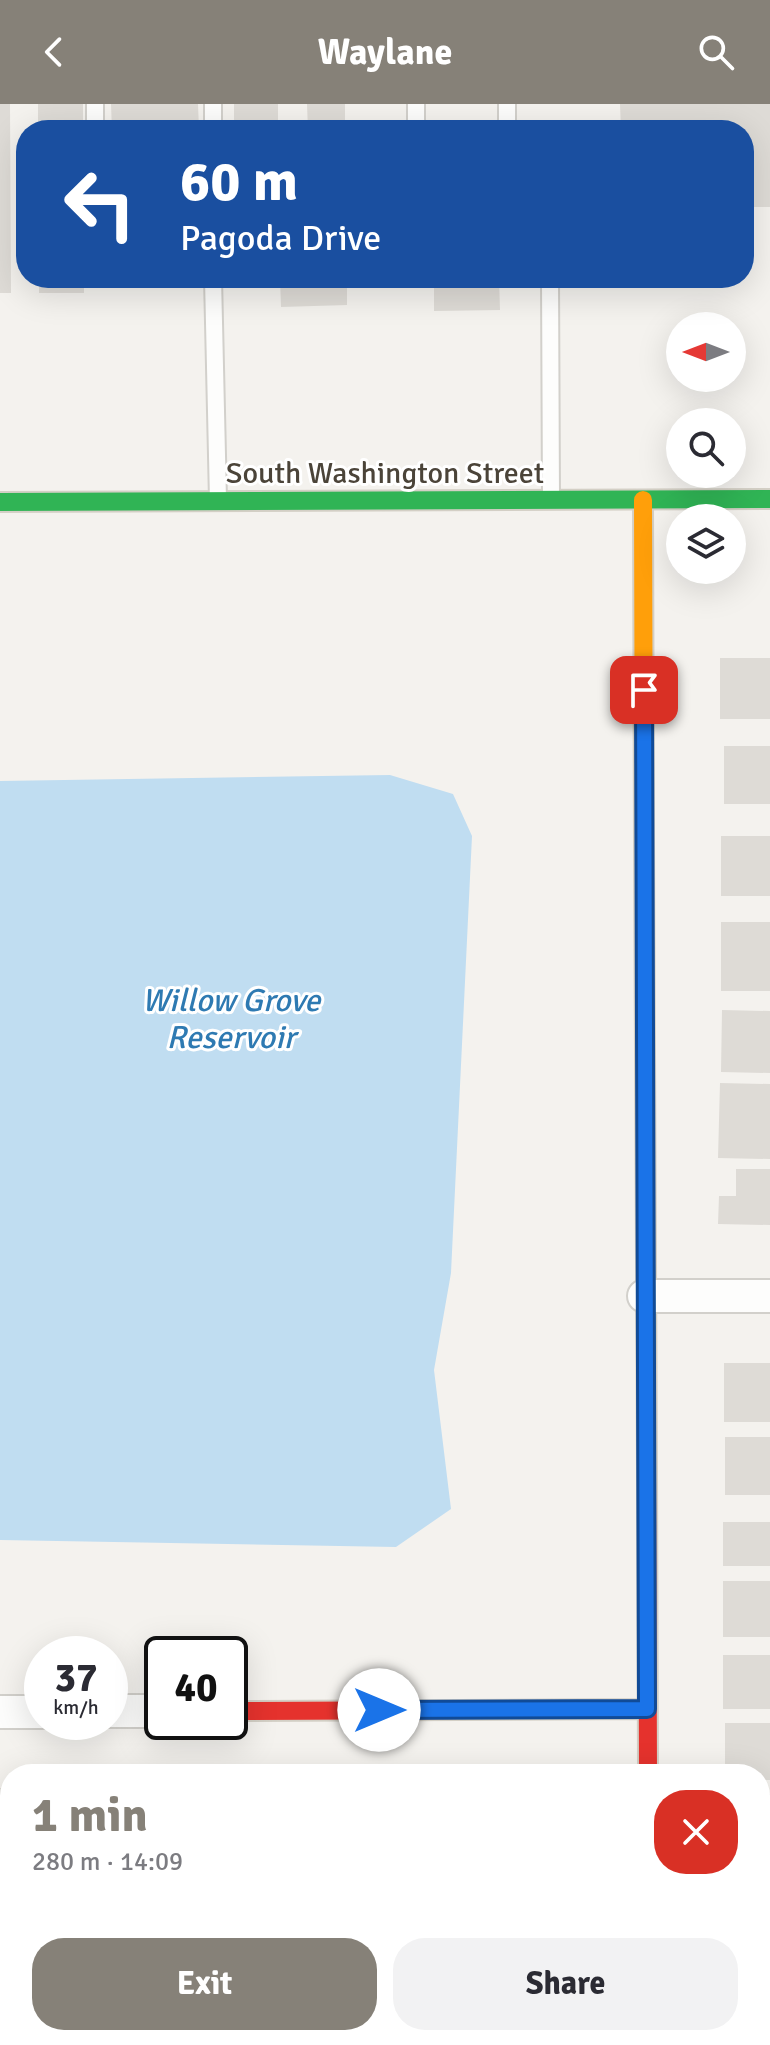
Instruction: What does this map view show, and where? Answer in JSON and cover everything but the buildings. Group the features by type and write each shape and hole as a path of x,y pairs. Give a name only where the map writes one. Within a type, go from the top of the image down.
{"street":[{"name":"South Washington Street","path":"0,502 770,499"},
{"path":"643,500 648,1764"},
{"path":"644,1296 770,1296"},
{"path":"248,1711 647,1709"},
{"path":"0,1712 24,1712"}],"lane":[{"path":"213,288 218,501"},
{"path":"550,288 551,500"}],"water":[{"name":"Willow Grove Reservoir","path":"390,775 453,794 472,836 451,1273 434,1370 451,1509 396,1547 0,1540 0,781"}],"traffic: fast":[{"path":"0,502 770,499"},
{"path":"644,843 647,1472"}],"traffic: slow":[{"path":"643,500 644,843"}],"traffic: jam":[{"path":"647,1472 648,1764"},
{"path":"248,1711 647,1709"}],"route":[{"path":"379,1710 647,1709 644,690"}]}
